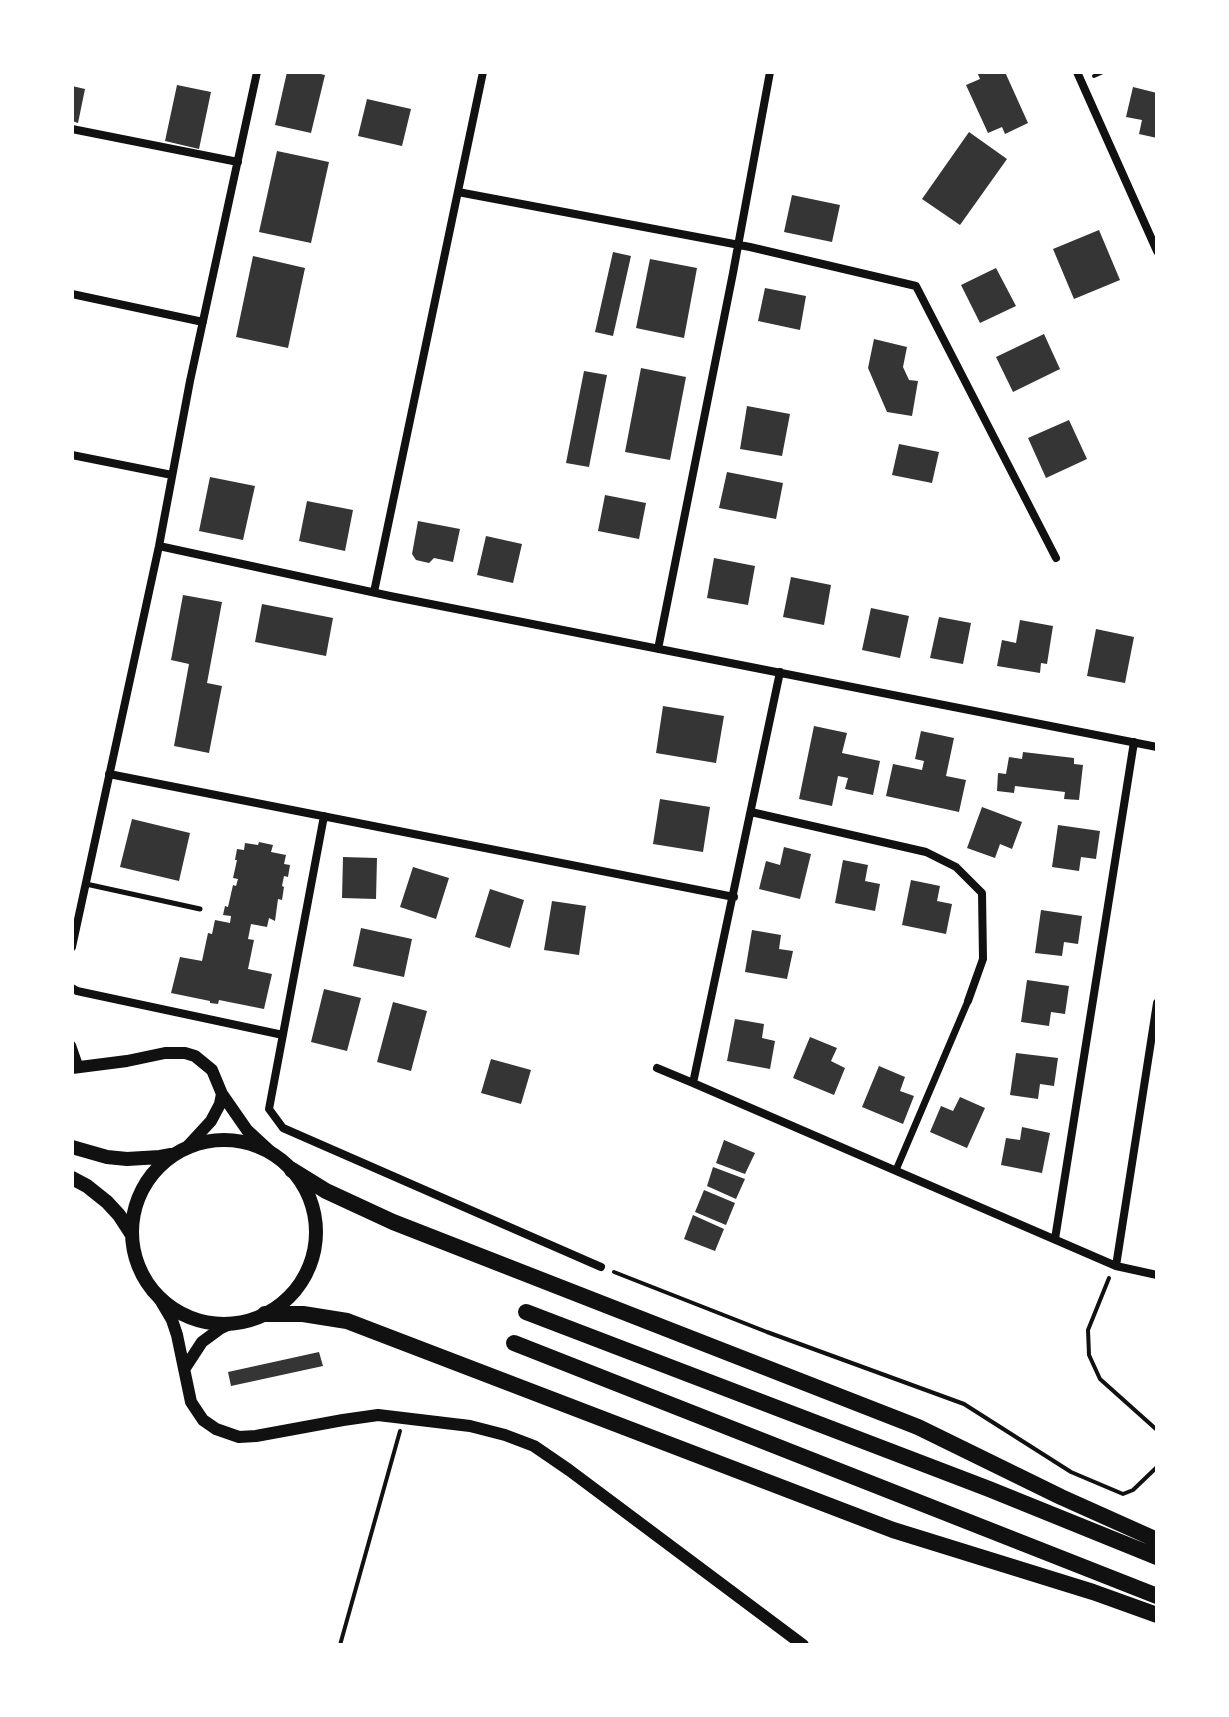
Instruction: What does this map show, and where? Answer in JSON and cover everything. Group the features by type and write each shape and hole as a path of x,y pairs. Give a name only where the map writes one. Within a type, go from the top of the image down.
{"highway":[{"path":"292,1170 326,1191 393,1222 918,1427 1157,1540"},
{"path":"526,1312 989,1489 1157,1557"},
{"path":"265,1314 303,1314 347,1321 893,1530 1157,1615"},
{"path":"514,1343 1157,1596"}],"main road":[{"path":"72,1147 127,1159 160,1157 181,1150 212,1140 233,1140 256,1145 292,1170 305,1187 313,1207 314,1251 299,1286 288,1299 265,1314 232,1323 207,1322 171,1307 147,1283 133,1249 134,1212 143,1188 156,1170 181,1150"},
{"path":"72,1178 107,1202 132,1235"}],"street":[{"path":"72,947 257,72"},
{"path":"374,592 483,72"},
{"path":"658,649 770,72"},
{"path":"1077,72 1157,251"},
{"path":"72,129 238,162"},
{"path":"458,192 738,245 916,286 1056,558"},
{"path":"72,294 203,322"},
{"path":"72,455 172,475"},
{"path":"159,546 374,592 1157,747"},
{"path":"693,1083 780,672"},
{"path":"1055,1239 1134,742"},
{"path":"109,774 734,897"},
{"path":"751,812 926,852 956,867 982,893 983,959 896,1170"},
{"path":"324,816 269,1109 283,1128 601,1267"},
{"path":"72,988 283,1035"},
{"path":"1116,1266 1157,1003"},
{"path":"72,1045 76,1068 157,1054 185,1053 203,1061 212,1070 222,1094 247,1130 273,1154"},
{"path":"657,1068 1116,1266 1157,1275"},
{"path":"181,1150 211,1121 222,1094"},
{"path":"156,1293 175,1328 188,1395 198,1414 216,1429 239,1437 265,1435 378,1415 487,1429 534,1446 803,1645"},
{"path":"185,1368 202,1342 232,1323"}],"lane":[{"path":"85,884 200,909"}],"path":[{"path":"1116,1266 1092,1318 1087,1341 1089,1355 1100,1379 1157,1430"},
{"path":"601,1267 964,1404 1071,1472 1123,1494 1133,1490 1157,1467"},
{"path":"340,1645 404,1417"}],"building":[{"path":"287,72 325,75 311,133 275,125"},
{"path":"977,72 1005,72 1028,123 1005,134 1002,127 988,133 966,85 980,79"},
{"path":"177,85 211,92 199,149 165,141"},
{"path":"72,86 85,89 78,123 72,121"},
{"path":"1133,87 1157,93 1157,138 1139,134 1142,120 1126,117"},
{"path":"367,99 411,109 402,146 358,136"},
{"path":"969,132 1007,159 960,225 922,199"},
{"path":"277,151 329,162 311,243 259,232"},
{"path":"792,195 840,205 832,242 784,232"},
{"path":"1099,230 1120,280 1074,299 1053,249"},
{"path":"613,252 631,256 613,336 595,332"},
{"path":"253,256 305,268 288,348 236,337"},
{"path":"650,259 697,268 684,338 636,328"},
{"path":"996,268 1016,306 980,323 961,285"},
{"path":"765,288 806,296 800,330 758,321"},
{"path":"1044,334 1060,369 1013,392 996,357"},
{"path":"874,339 907,347 903,367 909,380 918,381 912,416 887,412 868,368"},
{"path":"641,368 686,377 670,460 625,452"},
{"path":"584,371 607,375 589,467 566,463"},
{"path":"747,406 790,414 782,456 740,449"},
{"path":"1069,420 1087,459 1046,478 1028,438"},
{"path":"899,444 939,452 932,483 892,475"},
{"path":"727,472 783,483 776,519 719,508"},
{"path":"210,477 255,486 243,540 199,531"},
{"path":"605,495 646,503 639,539 598,531"},
{"path":"307,501 353,510 345,551 299,541"},
{"path":"418,521 460,529 453,562 434,558 429,563 416,560 412,554"},
{"path":"486,536 522,544 513,583 477,575"},
{"path":"714,558 755,566 748,605 707,598"},
{"path":"791,577 831,585 824,625 783,617"},
{"path":"183,595 222,602 207,683 222,686 209,753 174,746 189,664 171,660"},
{"path":"262,604 333,618 326,656 255,642"},
{"path":"871,608 909,616 900,658 862,650"},
{"path":"939,617 971,623 963,664 930,658"},
{"path":"1020,620 1053,626 1047,664 1041,663 1040,673 997,666 1002,640 1016,643"},
{"path":"1096,629 1134,637 1125,683 1087,676"},
{"path":"663,706 724,716 716,763 656,753"},
{"path":"814,726 847,733 842,753 880,761 873,795 845,789 848,778 838,776 832,806 799,799"},
{"path":"921,731 954,738 946,776 966,780 959,812 886,796 893,764 922,770 924,761 915,759"},
{"path":"1023,752 1074,758 1074,764 1083,765 1079,800 1064,799 1065,792 1015,786 1014,793 997,791 998,773 1006,774 1009,757 1022,759"},
{"path":"660,799 710,807 703,852 653,844"},
{"path":"982,807 1022,822 1012,849 1000,844 995,858 967,848"},
{"path":"132,819 190,833 179,881 120,867"},
{"path":"1058,825 1100,831 1096,859 1081,857 1079,871 1052,867"},
{"path":"259,842 273,845 271,852 286,855 284,864 290,865 288,877 284,876 282,900 278,899 275,921 269,918 267,927 251,924 248,939 254,940 248,969 272,974 264,1009 219,1000 218,1004 210,1003 171,993 180,957 202,961 208,933 212,934 215,920 230,923 231,916 223,915 238,879 233,878 237,849 244,850 245,843 258,845"},
{"path":"784,847 811,854 800,899 759,889 766,861 780,865"},
{"path":"343,857 377,858 376,899 342,898"},
{"path":"843,860 868,865 865,881 880,884 875,911 835,903"},
{"path":"413,867 449,878 436,919 400,907"},
{"path":"911,880 940,886 937,901 952,904 946,934 902,925"},
{"path":"490,889 524,900 510,948 475,937"},
{"path":"552,901 586,906 579,955 544,950"},
{"path":"1041,910 1082,916 1078,944 1064,942 1062,956 1035,953"},
{"path":"361,928 412,939 404,977 353,966"},
{"path":"752,930 781,935 779,949 793,951 787,979 745,972"},
{"path":"1027,980 1069,986 1065,1014 1051,1012 1049,1026 1021,1022"},
{"path":"324,989 361,998 347,1051 311,1042"},
{"path":"393,1002 427,1011 411,1071 377,1062"},
{"path":"735,1019 764,1024 762,1038 775,1041 770,1069 727,1061"},
{"path":"810,1037 837,1048 831,1061 845,1068 834,1095 793,1078"},
{"path":"1016,1053 1058,1058 1054,1086 1040,1084 1038,1099 1010,1095"},
{"path":"491,1059 531,1070 521,1104 481,1093"},
{"path":"879,1066 905,1077 900,1091 914,1096 903,1124 862,1107"},
{"path":"960,1097 985,1108 967,1148 930,1132 941,1106 953,1111"},
{"path":"1022,1127 1050,1133 1042,1173 1001,1165 1006,1138 1020,1140"},
{"path":"724,1140 755,1153 745,1174 716,1163"},
{"path":"713,1167 745,1179 736,1199 707,1186"},
{"path":"704,1190 735,1203 726,1225 695,1212"},
{"path":"693,1215 724,1229 715,1251 684,1239"},
{"path":"319,1352 323,1366 231,1386 228,1372"}]}
